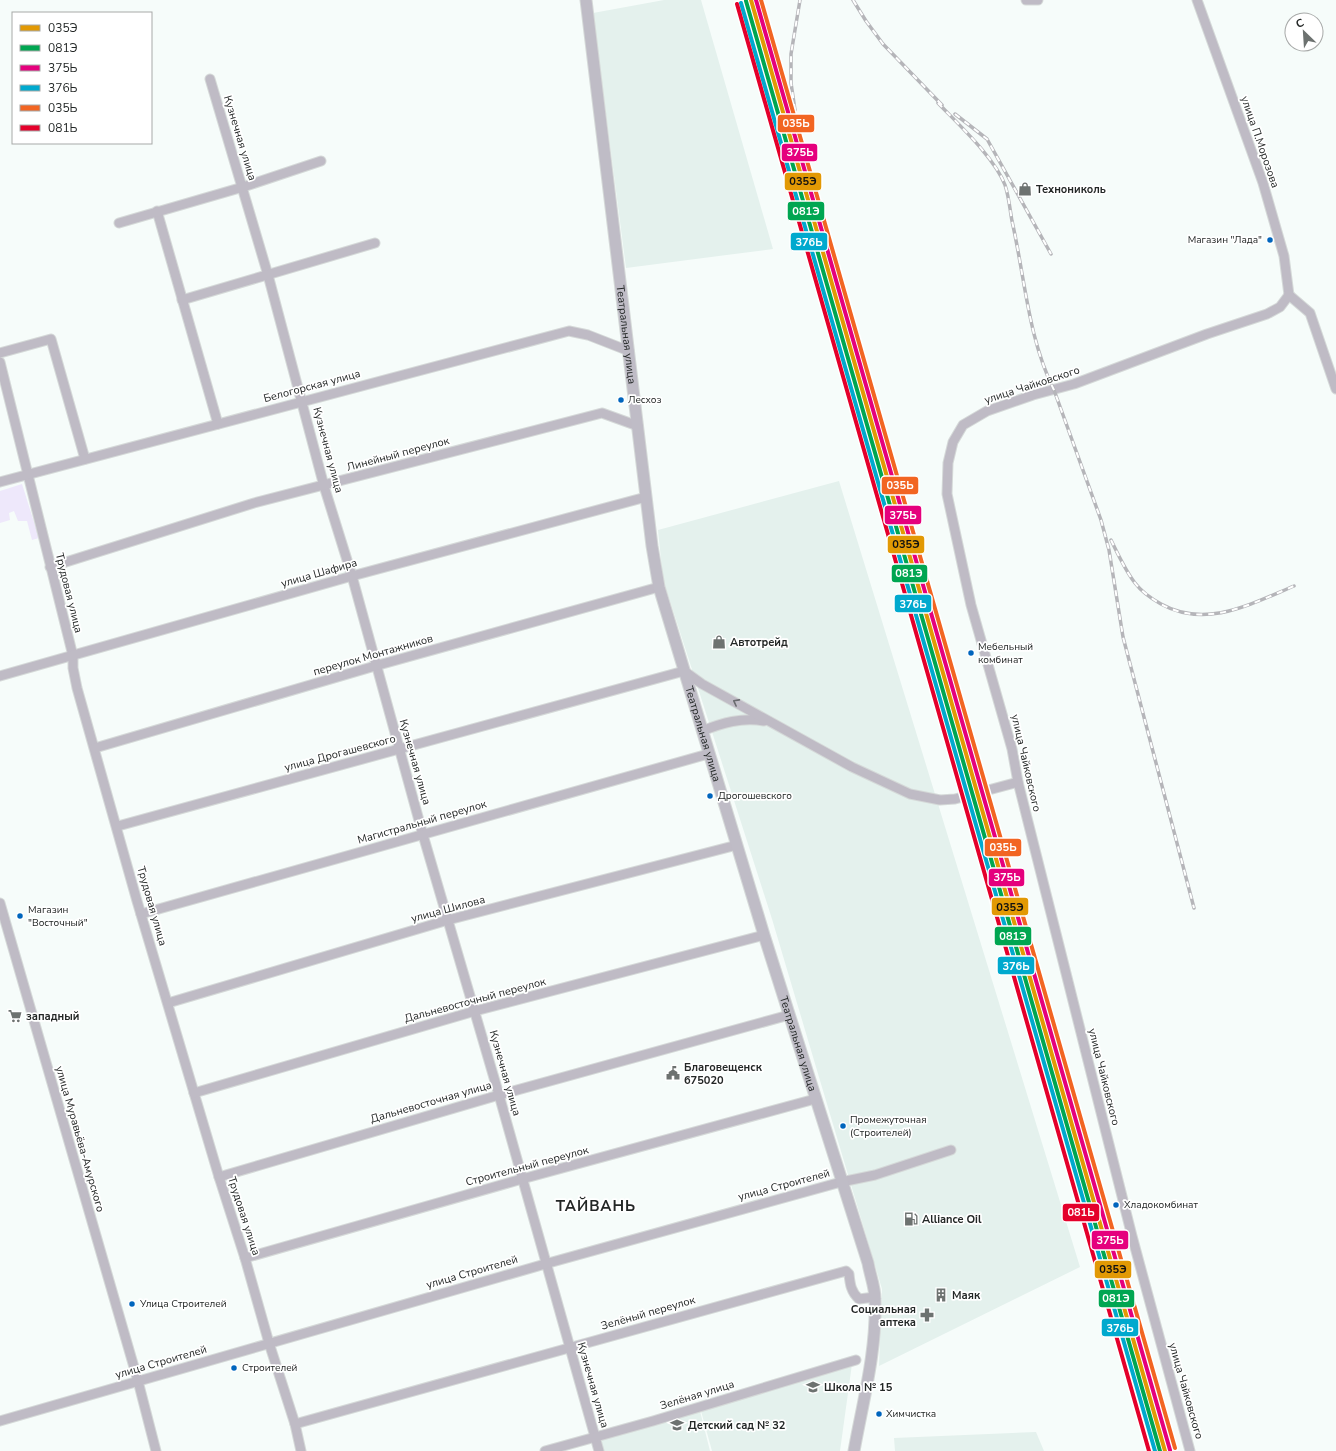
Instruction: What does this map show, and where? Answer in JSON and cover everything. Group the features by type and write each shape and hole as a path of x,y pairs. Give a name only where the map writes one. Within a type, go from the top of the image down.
{"main road":[{"name":"Театральная улица","path":"586,0 646,497 659,587 708,754 841,1182 868,1263 875,1297 875,1323 871,1361 854,1451"}],"street":[{"path":"1026,0 1038,0"},
{"name":"улица П.Морозова","path":"1197,0 1263,183 1284,256 1289,295"},
{"name":"Кузнечная улица","path":"210,79 244,187 303,401 324,486 352,576 375,666 499,1095 545,1264 599,1451"},
{"path":"119,223 244,187 321,161"},
{"path":"157,211 218,424"},
{"path":"182,300 375,243"},
{"path":"1289,295 1310,313 1336,389"},
{"name":"улица Чайковского","path":"1190,1451 1134,1243 1018,782 1012,749 971,605 947,494 948,463 953,442 962,425 987,411 1033,395 1074,384 1207,334 1267,314 1280,307 1289,295"},
{"name":"Белогорская улица","path":"0,482 569,331 588,335 629,351"},
{"path":"0,353 51,339 85,459"},
{"name":"Трудовая улица","path":"0,362 73,656 73,668 77,688 118,826 141,914 219,1177 245,1258 269,1343 295,1424 301,1451"},
{"name":"Линейный переулок","path":"50,567 254,503 602,413 638,426"},
{"name":"улица Шафира","path":"0,676 352,576 646,497"},
{"name":"переулок Монтажников","path":"95,748 375,666 659,587"},
{"path":"684,671 702,684 852,768 910,794 928,799 955,799 1018,782"},
{"name":"улица Дрогашевского","path":"118,826 684,671"},
{"path":"702,731 739,720 753,719 769,722"},
{"name":"Магистральный переулок","path":"141,914 708,754"},
{"name":"улица Шилова","path":"168,1003 448,920 737,844"},
{"name":"улица Муравьёва-Амурского","path":"0,903 138,1381"},
{"name":"Дальневосточный переулок","path":"194,1093 475,1011 764,935"},
{"name":"Дальневосточная улица","path":"219,1177 499,1095 789,1015"},
{"name":"Строительный переулок","path":"245,1258 522,1179 815,1099"},
{"name":"улица Строителей","path":"0,1421 545,1264 841,1182 875,1175 952,1150"},
{"name":"Зелёный переулок","path":"295,1424 846,1271 849,1274 850,1286 854,1294 859,1299 875,1297"},
{"name":"Зелёная улица","path":"545,1451 654,1421 856,1360"},
{"path":"138,1381 156,1451"}],"shaded area":[{"path":"664,0 701,0 773,249 626,268 593,13"},
{"path":"839,481 1080,1267 879,1366 882,1289 772,919 663,579 658,530"},
{"path":"22,484 39,538 32,540 27,521 18,521 14,511 9,513 10,520 0,523 0,491"},
{"name":"Школа № 15","path":"852,1364 840,1451 712,1451 701,1411"},
{"name":"Детский сад № 32","path":"700,1411 710,1451 604,1451 601,1439"},
{"path":"1036,1432 1044,1451 895,1451 894,1438"}],"railway":[{"path":"758,0 955,690 968,760"},
{"path":"795,110 791,83 791,54 800,0"},
{"path":"853,0 883,44 942,105"},
{"path":"938,103 985,153 1005,185 1028,307 1038,350 1101,520 1109,550 1123,637 1194,908"},
{"path":"955,114 987,139 1051,254"},
{"path":"1111,540 1131,578 1137,586 1161,604 1178,611 1195,614 1212,614 1228,611 1261,600 1294,586"}],"transit line":[{"name":"035Э","path":"751,0 1165,1451"},
{"name":"375Ь","path":"756,0 1170,1450"},
{"name":"035Ь","path":"761,0 1175,1448"},
{"name":"081Э","path":"746,1 1160,1451"},
{"name":"376Ь","path":"741,3 1155,1451"},
{"name":"081Ь","path":"737,4 1149,1451"}],"place":[{"name":"Технониколь","path":"1025,189"},
{"name":"Магазин \"Лада\"","path":"1270,240"},
{"name":"Лесхоз","path":"621,400"},
{"name":"Автотрейд","path":"719,642"},
{"name":"Мебельный комбинат","path":"971,653"},
{"name":"Дрогошевского","path":"710,796"},
{"name":"Магазин \"Восточный\"","path":"20,916"},
{"name":"западный","path":"15,1016"},
{"name":"Благовещенск 675020","path":"673,1073"},
{"name":"Промежуточная (Строителей)","path":"843,1126"},
{"name":"Хладокомбинат","path":"1116,1205"},
{"name":"Alliance Oil","path":"911,1219"},
{"name":"Маяк","path":"941,1295"},
{"name":"Улица Строителей","path":"132,1304"},
{"name":"Социальная аптека","path":"927,1315"},
{"name":"Строителей","path":"234,1368"},
{"name":"Школа № 15","path":"813,1387"},
{"name":"Химчистка","path":"879,1414"},
{"name":"Детский сад № 32","path":"677,1425"}],"district":[{"name":"ТАЙВАНЬ","path":"596,1206"}]}
